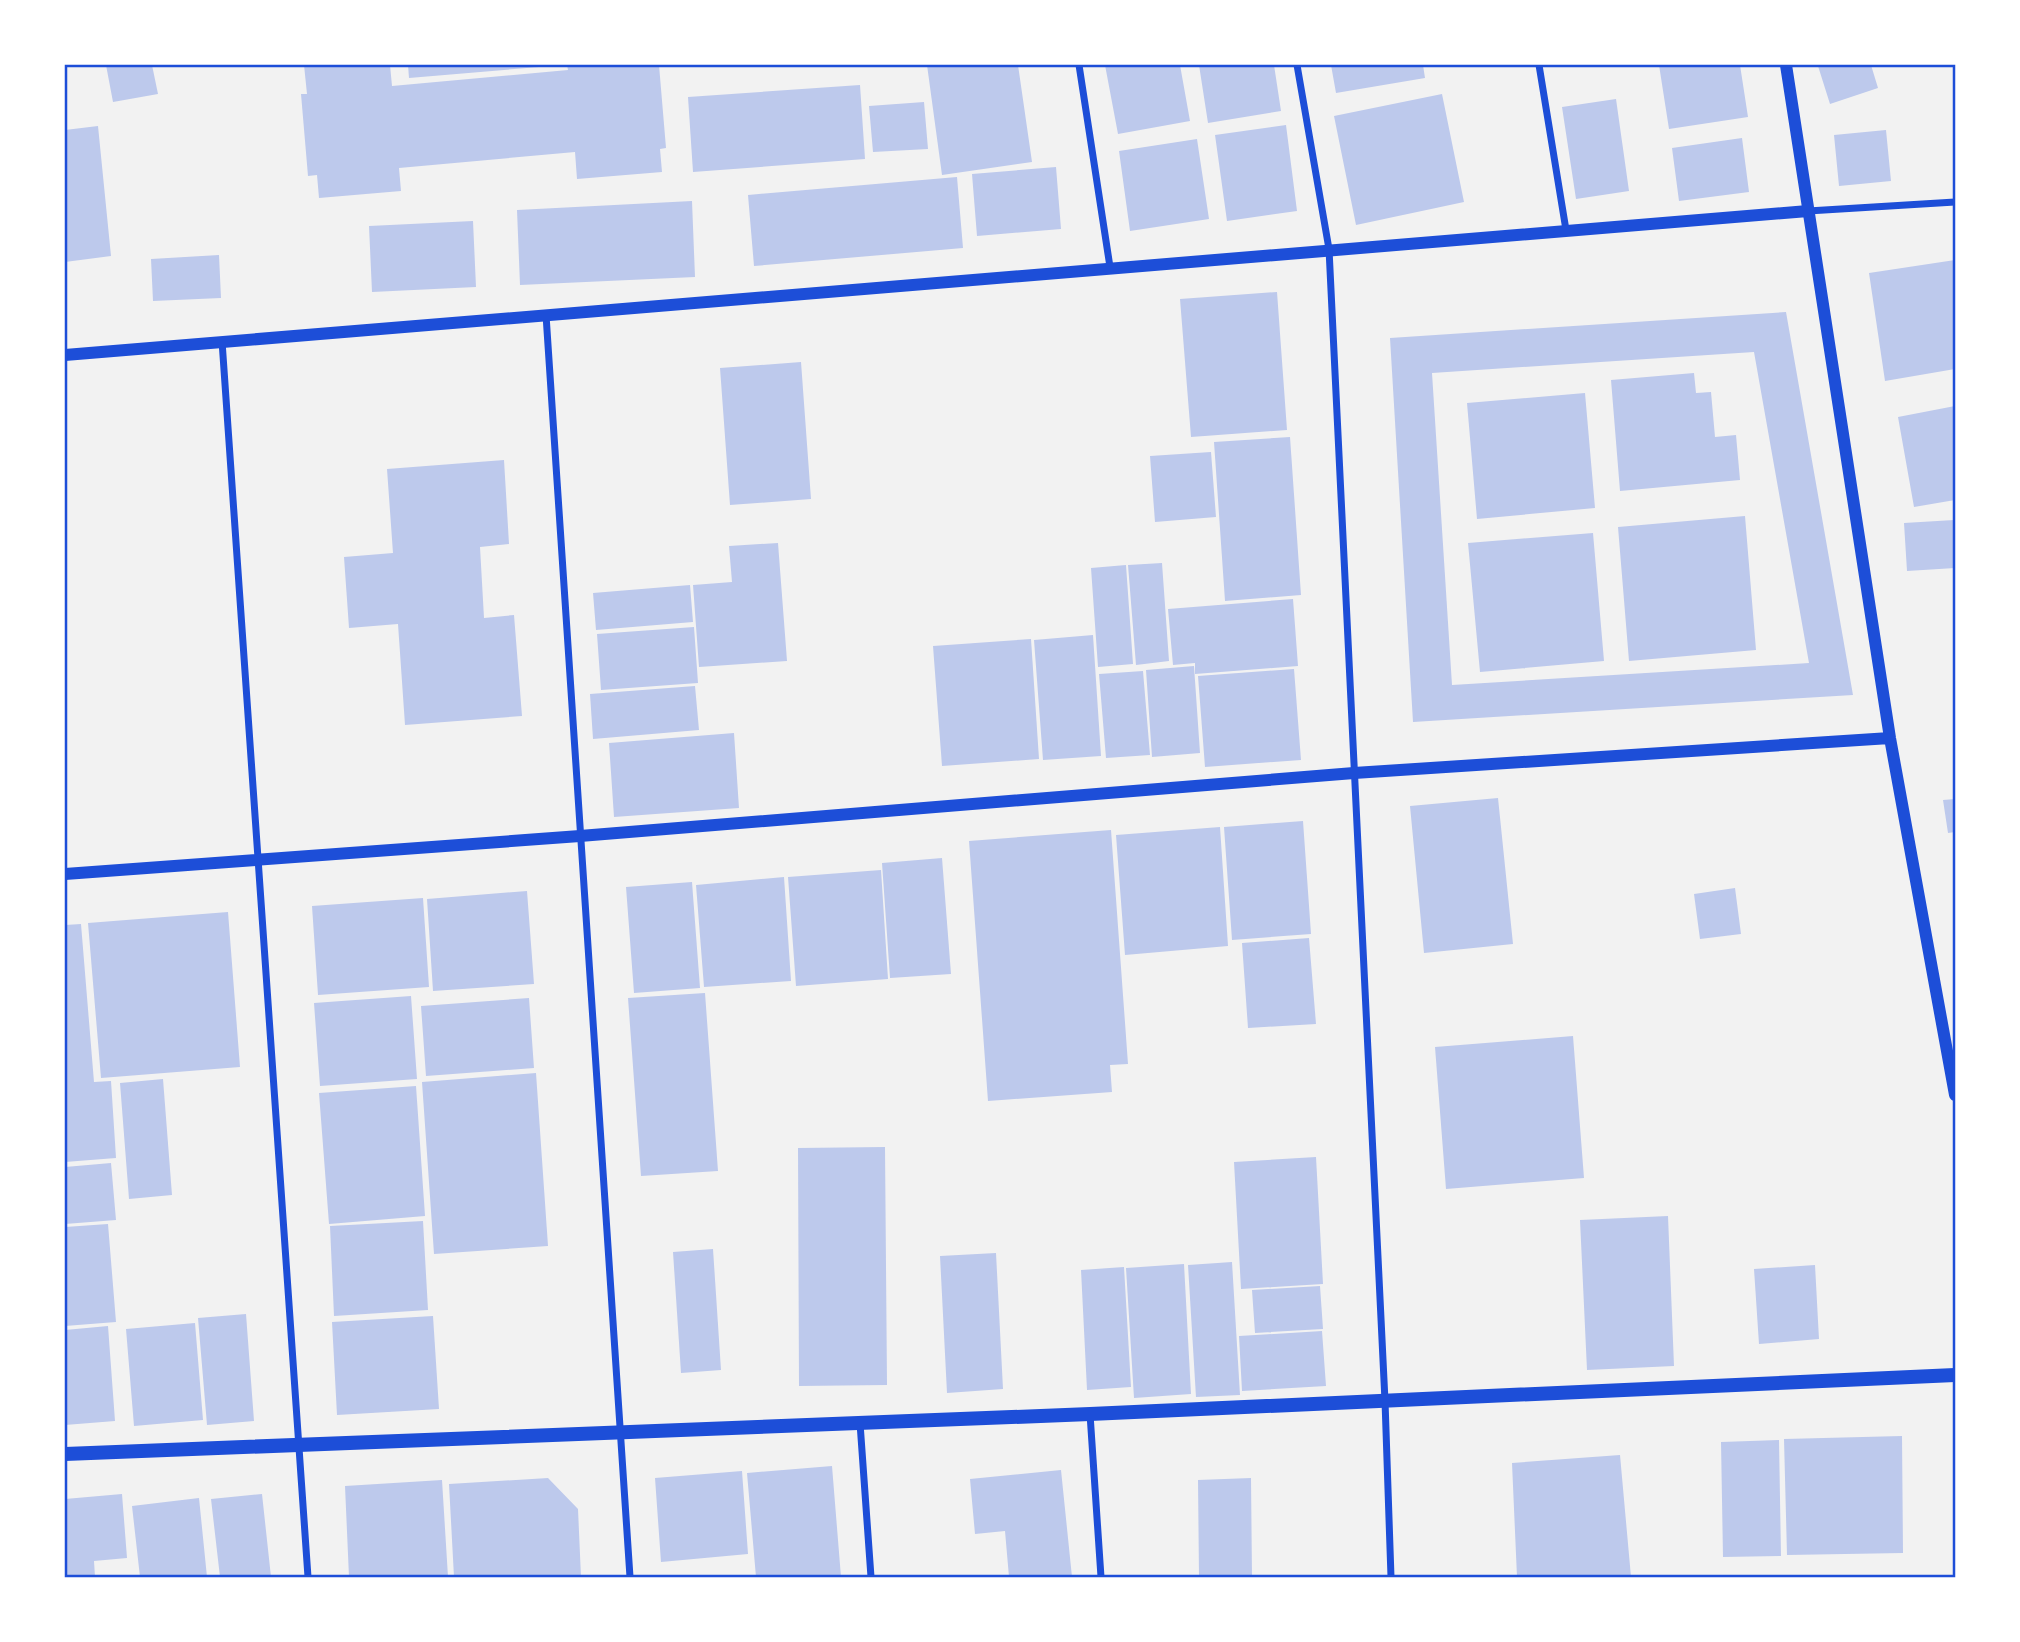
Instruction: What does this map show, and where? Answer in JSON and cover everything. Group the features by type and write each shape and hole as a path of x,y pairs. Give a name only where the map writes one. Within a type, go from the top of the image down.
{"main road":[{"path":"65,1454 1090,1414 1955,1376"}],"street":[{"path":"1079,65 1110,267"},
{"path":"1297,65 1329,249 1385,1401 1391,1577"},
{"path":"1539,65 1566,230"},
{"path":"1786,65 1891,738 1955,1095"},
{"path":"65,355 1329,249 1955,202"},
{"path":"546,314 630,1577"},
{"path":"222,341 308,1577"},
{"path":"65,874 580,836 1354,773 1891,738"},
{"path":"1090,1414 1101,1577"},
{"path":"860,1422 871,1577"}],"building":[{"path":"106,65 152,65 158,94 113,102"},
{"path":"304,65 390,65 392,86 568,70 567,65 659,65 666,148 660,149 662,172 577,179 575,152 399,168 401,191 319,198 317,175 308,176 301,94 307,94"},
{"path":"408,65 539,65 539,67 409,78"},
{"path":"927,65 1018,65 1032,162 942,175"},
{"path":"1105,65 1180,65 1190,121 1118,134"},
{"path":"1199,65 1274,65 1281,111 1208,123"},
{"path":"1331,65 1423,65 1425,78 1336,93"},
{"path":"1659,65 1740,65 1748,117 1669,129"},
{"path":"1871,65 1878,88 1830,104 1818,66"},
{"path":"860,85 865,159 693,172 688,97"},
{"path":"1442,94 1464,202 1356,225 1334,116"},
{"path":"1616,99 1629,191 1576,199 1562,107"},
{"path":"924,102 928,149 873,152 869,106"},
{"path":"1286,125 1297,211 1227,221 1215,135"},
{"path":"98,126 111,256 65,262 65,130"},
{"path":"1886,130 1891,181 1839,186 1834,135"},
{"path":"1742,138 1749,192 1679,201 1672,148"},
{"path":"1197,139 1209,219 1130,231 1119,151"},
{"path":"1056,167 1061,229 977,236 972,174"},
{"path":"957,177 963,248 754,266 748,195"},
{"path":"692,201 695,277 520,285 517,210"},
{"path":"473,221 476,287 372,292 369,226"},
{"path":"219,255 221,298 153,301 151,259"},
{"path":"1955,260 1955,369 1885,381 1869,273"},
{"path":"1277,292 1287,430 1191,437 1180,299"},
{"path":"1786,312 1853,695 1413,722 1390,338","holes":["1754,352 1809,663 1452,685 1432,373"]},
{"path":"801,362 811,499 730,505 720,368"},
{"path":"1694,373 1696,393 1711,392 1715,437 1736,435 1740,480 1620,491 1611,380"},
{"path":"1585,393 1595,508 1477,519 1467,403"},
{"path":"1955,406 1955,500 1914,507 1898,417"},
{"path":"1290,437 1301,595 1225,601 1214,442"},
{"path":"1211,452 1216,517 1155,522 1150,456"},
{"path":"504,460 509,544 480,547 484,618 514,615 522,716 405,725 398,624 349,628 344,557 393,553 387,469"},
{"path":"1745,516 1756,650 1629,661 1618,527"},
{"path":"1954,520 1955,568 1907,571 1904,523"},
{"path":"1593,533 1604,661 1480,672 1468,543"},
{"path":"778,543 787,661 699,667 693,585 732,582 729,546"},
{"path":"1162,563 1169,661 1136,665 1128,565"},
{"path":"1126,565 1133,664 1098,667 1091,568"},
{"path":"690,585 693,622 596,630 593,593"},
{"path":"1293,599 1298,666 1195,674 1195,663 1173,665 1168,609"},
{"path":"694,627 698,683 601,690 597,634"},
{"path":"1093,635 1101,756 1043,760 1034,640"},
{"path":"1031,639 1039,759 942,766 933,646"},
{"path":"1194,666 1200,753 1152,757 1146,670"},
{"path":"1294,669 1301,760 1205,767 1198,676"},
{"path":"1143,671 1150,755 1106,758 1099,674"},
{"path":"695,686 699,730 593,739 590,694"},
{"path":"734,733 739,808 614,817 609,743"},
{"path":"1498,798 1513,944 1424,953 1410,806"},
{"path":"1955,799 1955,832 1948,833 1943,800"},
{"path":"1303,821 1311,934 1232,940 1224,827"},
{"path":"1220,827 1228,946 1125,955 1116,835"},
{"path":"1111,830 1128,1064 1110,1065 1112,1092 988,1101 969,841"},
{"path":"942,858 951,974 890,978 882,863"},
{"path":"881,870 888,979 796,986 788,877"},
{"path":"784,877 791,981 704,987 696,885"},
{"path":"692,882 700,988 634,993 626,887"},
{"path":"1735,888 1741,934 1700,939 1694,894"},
{"path":"527,891 534,984 433,991 427,899"},
{"path":"423,898 429,987 318,995 312,906"},
{"path":"228,912 240,1067 101,1078 88,923"},
{"path":"81,924 94,1082 111,1081 116,1158 65,1162 65,925"},
{"path":"1309,938 1316,1024 1248,1028 1242,943"},
{"path":"705,993 718,1171 641,1176 628,998"},
{"path":"411,996 417,1079 320,1086 314,1003"},
{"path":"529,998 534,1068 426,1076 421,1006"},
{"path":"1573,1036 1584,1178 1446,1189 1435,1047"},
{"path":"536,1073 548,1246 434,1254 422,1082"},
{"path":"163,1079 172,1195 129,1199 120,1083"},
{"path":"416,1086 425,1216 329,1224 319,1093"},
{"path":"885,1147 887,1385 799,1386 798,1148"},
{"path":"1316,1157 1323,1284 1241,1289 1234,1162"},
{"path":"111,1163 116,1220 65,1224 65,1167"},
{"path":"1668,1216 1674,1366 1587,1370 1580,1220"},
{"path":"423,1221 428,1310 334,1316 330,1226"},
{"path":"108,1224 116,1322 65,1326 65,1227"},
{"path":"713,1249 721,1370 681,1373 673,1252"},
{"path":"996,1253 1003,1389 947,1393 940,1256"},
{"path":"1232,1262 1240,1395 1196,1397 1188,1265"},
{"path":"1184,1264 1191,1394 1134,1398 1126,1268"},
{"path":"1815,1265 1819,1339 1759,1344 1754,1269"},
{"path":"1124,1267 1131,1387 1087,1390 1081,1270"},
{"path":"1320,1286 1323,1329 1255,1333 1252,1290"},
{"path":"246,1314 254,1421 207,1425 198,1318"},
{"path":"433,1316 439,1409 337,1415 332,1322"},
{"path":"195,1323 203,1420 134,1426 126,1329"},
{"path":"108,1326 115,1421 65,1425 65,1330"},
{"path":"1322,1331 1326,1386 1242,1391 1239,1336"},
{"path":"1902,1436 1903,1553 1787,1555 1784,1439"},
{"path":"1779,1440 1781,1556 1723,1557 1721,1442"},
{"path":"1620,1455 1631,1577 1517,1577 1512,1463"},
{"path":"832,1466 841,1577 756,1577 747,1473"},
{"path":"1061,1470 1072,1577 1009,1577 1005,1531 975,1534 970,1479"},
{"path":"742,1471 748,1554 661,1562 655,1478"},
{"path":"548,1478 578,1509 581,1577 454,1577 449,1484"},
{"path":"1251,1478 1252,1577 1199,1577 1198,1480"},
{"path":"442,1480 448,1577 349,1577 345,1486"},
{"path":"122,1494 127,1558 94,1561 95,1577 65,1577 65,1499"},
{"path":"262,1494 271,1577 220,1577 211,1499"},
{"path":"199,1498 207,1577 140,1577 132,1506"}]}
